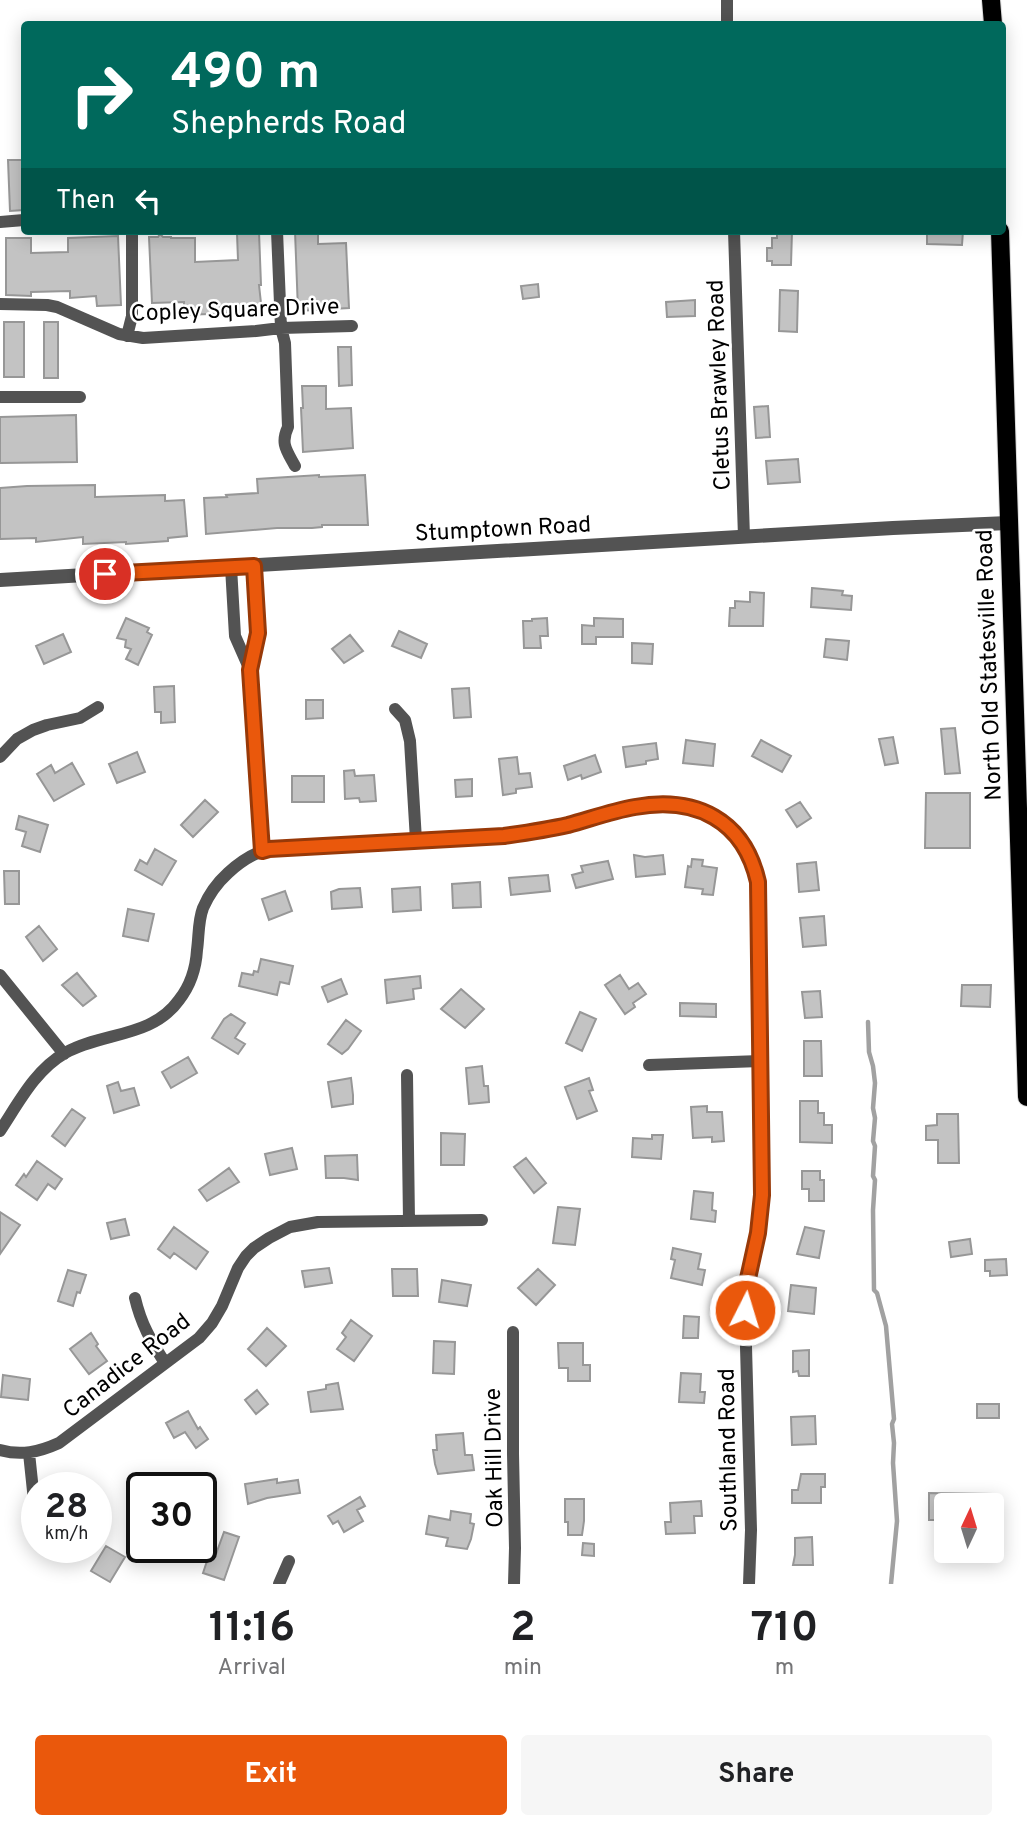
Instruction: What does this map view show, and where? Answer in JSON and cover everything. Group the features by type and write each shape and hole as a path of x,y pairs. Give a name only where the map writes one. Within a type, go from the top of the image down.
{"main road":[{"path":"991,0 993,21"},
{"name":"North Old Statesville Road","path":"1000,235 1027,1097"}],"street":[{"path":"727,0 727,21"},
{"path":"0,222 21,220"},
{"path":"127,336 132,316 132,235"},
{"path":"277,235 288,427 284,443 295,466"},
{"name":"Cletus Brawley Road","path":"734,235 744,537"},
{"name":"Copley Square Drive","path":"0,304 57,307 127,336 143,338 352,326"},
{"path":"0,397 80,397"},
{"name":"Stumptown Road","path":"0,580 1008,523"},
{"path":"254,566 258,633 250,670 262,851"},
{"path":"232,568 235,636 250,670"},
{"path":"0,757 17,739 33,730 47,724 80,718 98,707"},
{"path":"395,709 405,720 410,741 416,841"},
{"name":"Southland Road","path":"0,1131 36,1078 64,1054 143,1028 170,1011 180,999 195,967 199,927 211,892 236,865 262,851 504,836 537,832 655,804 694,808 720,820 743,842 758,882 761,1213 745,1310 751,1530 749,1584"},
{"path":"0,975 64,1054"},
{"path":"649,1065 761,1061"},
{"path":"408,1075 409,1221"},
{"name":"Canadice Road","path":"0,1450 29,1453 44,1450 70,1436 199,1338 212,1323 238,1268 254,1248 290,1227 306,1223 482,1220"},
{"path":"135,1298 144,1327 165,1363"},
{"name":"Oak Hill Drive","path":"513,1332 514,1584"},
{"path":"29,1453 31,1472"},
{"path":"279,1584 289,1561"}],"building":[{"path":"8,160 21,160 21,210 10,211"},
{"path":"161,235 171,238 195,238 195,262 238,260 237,235 259,235 262,312 184,315 184,302 152,303 149,237"},
{"path":"295,235 318,235 318,244 346,243 349,308 298,311"},
{"path":"777,235 792,235 791,265 772,265 772,261 767,261 767,248 772,248 772,238 777,238"},
{"path":"927,235 963,235 962,245 927,244"},
{"path":"118,236 121,305 97,306 96,296 70,298 70,291 31,292 31,296 6,295 6,238 31,238 31,253 68,252 68,238"},
{"path":"538,284 539,297 523,299 521,286"},
{"path":"780,290 798,291 797,332 779,331"},
{"path":"695,300 695,316 667,317 666,302"},
{"path":"4,322 24,322 24,377 4,377"},
{"path":"44,322 58,322 58,378 44,378"},
{"path":"338,347 351,347 352,385 339,386"},
{"path":"302,386 326,386 326,409 351,408 353,448 303,452"},
{"path":"768,406 770,437 756,438 754,407"},
{"path":"76,415 77,462 0,463 0,417"},
{"path":"798,459 800,482 768,484 766,461"},
{"path":"365,475 368,525 322,525 312,528 206,534 204,498 258,493 257,479"},
{"path":"95,485 95,497 165,495 165,501 184,500 187,536 168,538 168,541 126,544 83,544 83,537 36,542 36,538 0,539 0,488"},
{"path":"812,588 843,591 842,595 852,596 851,610 811,607"},
{"path":"750,592 764,593 763,626 729,626 730,608 735,608 735,601 750,602"},
{"path":"126,618 149,628 147,632 152,635 138,665 126,659 131,649 125,647 126,640 117,638"},
{"path":"547,618 548,636 540,636 541,648 524,648 523,621"},
{"path":"594,618 623,619 623,637 596,637 596,644 582,644 582,625 594,626"},
{"path":"399,631 427,644 421,658 392,646"},
{"path":"63,634 71,652 44,664 36,646"},
{"path":"350,635 363,651 344,663 332,649"},
{"path":"826,639 849,641 847,660 824,657"},
{"path":"632,643 653,644 652,664 632,663"},
{"path":"174,686 175,722 161,723 161,712 155,712 154,687"},
{"path":"469,688 471,717 454,718 452,689"},
{"path":"306,700 323,700 323,718 306,719"},
{"path":"955,728 960,773 945,774 941,729"},
{"path":"893,737 898,763 885,765 879,739"},
{"path":"686,740 715,744 713,766 683,763"},
{"path":"761,740 791,756 782,772 752,756"},
{"path":"656,743 658,759 626,767 623,747"},
{"path":"137,752 145,772 117,783 109,764"},
{"path":"595,755 601,772 582,779 581,775 568,780 564,766"},
{"path":"517,757 519,774 530,773 532,787 516,789 516,793 503,795 499,759"},
{"path":"72,763 84,784 54,801 37,774 51,765 55,773"},
{"path":"354,770 355,776 374,775 376,801 345,799 344,771"},
{"path":"292,776 324,776 324,802 292,802"},
{"path":"472,779 472,796 456,797 455,780"},
{"path":"926,793 970,793 970,848 925,848"},
{"path":"205,800 218,812 193,837 181,825"},
{"path":"800,802 811,818 797,827 786,810"},
{"path":"19,816 48,825 40,852 22,846 26,832 16,829"},
{"path":"155,849 176,861 162,885 135,870 140,860 147,864"},
{"path":"634,855 663,855 665,874 636,877"},
{"path":"692,859 703,860 702,866 717,868 713,895 702,894 703,889 685,887 688,866 691,867"},
{"path":"608,861 613,879 576,888 572,875 583,872 581,866"},
{"path":"816,862 819,890 799,892 797,864"},
{"path":"4,871 19,871 19,904 5,904"},
{"path":"548,875 550,891 511,895 509,878"},
{"path":"480,882 481,907 453,908 452,884"},
{"path":"420,887 421,910 393,912 392,889"},
{"path":"360,888 362,907 332,909 331,892"},
{"path":"285,891 292,911 269,920 262,899"},
{"path":"128,909 154,914 148,941 123,936"},
{"path":"824,916 826,945 803,947 800,918"},
{"path":"39,926 57,949 43,961 26,937"},
{"path":"261,959 293,966 289,984 280,982 277,995 239,986 242,973 253,975 254,971 258,972"},
{"path":"77,973 96,996 83,1006 62,985"},
{"path":"620,975 629,989 638,983 646,994 633,1003 635,1007 625,1014 605,985"},
{"path":"420,976 421,988 413,989 414,999 387,1003 385,980"},
{"path":"341,979 347,994 328,1002 322,987"},
{"path":"962,985 991,985 990,1007 961,1006"},
{"path":"461,989 484,1009 465,1028 441,1009"},
{"path":"820,991 822,1017 805,1018 802,992"},
{"path":"680,1003 716,1004 716,1017 680,1016"},
{"path":"580,1012 596,1019 582,1051 566,1043"},
{"path":"231,1014 245,1023 235,1038 245,1044 238,1054 212,1038 224,1019"},
{"path":"346,1020 361,1031 342,1054 328,1044"},
{"path":"804,1041 821,1041 822,1076 804,1076"},
{"path":"188,1057 197,1073 171,1088 162,1072"},
{"path":"482,1066 489,1102 469,1104 466,1068"},
{"path":"351,1078 353,1104 332,1107 328,1082"},
{"path":"589,1078 593,1090 589,1091 597,1111 577,1119 565,1087"},
{"path":"118,1082 121,1091 134,1088 139,1105 114,1113 107,1086"},
{"path":"800,1101 818,1101 818,1113 824,1113 824,1125 832,1125 832,1143 800,1142"},
{"path":"707,1106 707,1112 722,1112 724,1141 712,1142 712,1137 693,1138 691,1107"},
{"path":"72,1109 85,1118 65,1146 52,1136"},
{"path":"937,1114 958,1114 959,1163 938,1163 938,1140 926,1140 926,1126 937,1125"},
{"path":"441,1133 465,1134 464,1165 441,1165"},
{"path":"652,1135 663,1135 661,1159 632,1157 633,1138 652,1139"},
{"path":"292,1148 297,1169 270,1175 265,1154"},
{"path":"357,1155 358,1180 326,1178 325,1156"},
{"path":"526,1158 546,1183 534,1193 514,1167"},
{"path":"37,1161 62,1179 55,1189 48,1184 37,1200 16,1185 24,1174 26,1177"},
{"path":"229,1168 239,1182 207,1201 199,1190"},
{"path":"802,1171 820,1171 820,1180 824,1180 824,1201 809,1201 809,1189 802,1189"},
{"path":"694,1191 713,1193 712,1210 716,1211 715,1222 691,1219"},
{"path":"558,1207 580,1209 575,1245 553,1243"},
{"path":"0,1212 20,1225 0,1254"},
{"path":"125,1219 129,1235 111,1239 107,1223"},
{"path":"174,1227 208,1252 196,1269 174,1253 170,1258 158,1249"},
{"path":"805,1227 824,1231 819,1258 797,1254"},
{"path":"970,1239 972,1254 951,1257 949,1242"},
{"path":"673,1248 701,1254 698,1269 705,1270 702,1285 671,1278 675,1260 671,1259"},
{"path":"1006,1259 1007,1275 990,1276 990,1271 985,1271 985,1260"},
{"path":"329,1268 332,1283 305,1287 302,1271"},
{"path":"392,1269 417,1269 418,1296 393,1296"},
{"path":"538,1269 555,1285 536,1305 518,1288"},
{"path":"68,1270 86,1275 73,1306 58,1301"},
{"path":"442,1280 471,1285 467,1306 439,1302"},
{"path":"791,1285 816,1288 814,1314 788,1311"},
{"path":"684,1316 699,1317 698,1338 683,1338"},
{"path":"351,1320 372,1336 354,1361 337,1349 346,1337 342,1333"},
{"path":"267,1328 286,1346 266,1366 248,1349"},
{"path":"91,1333 98,1344 96,1346 107,1361 89,1374 70,1349"},
{"path":"434,1341 455,1342 454,1374 433,1373"},
{"path":"558,1343 583,1343 583,1365 590,1365 590,1381 568,1381 568,1368 559,1368"},
{"path":"809,1350 809,1376 799,1376 798,1371 793,1372 793,1351"},
{"path":"681,1373 701,1374 700,1392 705,1392 704,1403 679,1402"},
{"path":"3,1375 30,1379 28,1400 1,1397"},
{"path":"338,1383 343,1409 311,1412 308,1392 326,1389 326,1385"},
{"path":"257,1390 268,1404 256,1414 245,1400"},
{"path":"977,1404 999,1404 999,1418 977,1418"},
{"path":"188,1411 198,1429 200,1427 208,1439 196,1448 185,1432 174,1438 166,1423"},
{"path":"815,1416 816,1444 792,1445 791,1417"},
{"path":"463,1433 465,1455 472,1455 474,1470 438,1474 433,1450 437,1450 436,1435"},
{"path":"801,1474 825,1474 825,1487 821,1487 821,1503 792,1503 792,1490 798,1490"},
{"path":"277,1479 277,1483 298,1480 300,1493 248,1504 245,1484"},
{"path":"929,1493 934,1493 934,1520 929,1520"},
{"path":"360,1497 365,1506 357,1510 363,1521 344,1532 338,1521 333,1524 328,1516"},
{"path":"565,1499 584,1499 582,1535 568,1535"},
{"path":"701,1501 702,1516 694,1516 695,1533 666,1534 665,1522 671,1522 670,1503"},
{"path":"451,1511 471,1514 470,1523 474,1524 467,1549 446,1546 448,1538 426,1534 429,1516 450,1520"},
{"path":"224,1532 239,1537 224,1580 203,1573 206,1563 217,1563 217,1551"},
{"path":"812,1537 813,1565 793,1565 795,1538"},
{"path":"583,1543 594,1544 594,1556 582,1555"},
{"path":"112,1549 125,1557 110,1582 91,1571 96,1563 112,1563"}],"waterway":[{"path":"868,1022 869,1052 875,1083 874,1290 886,1326 894,1419 893,1463 897,1521 891,1584"}],"route":[{"path":"105,574 254,566 258,633 250,670 262,851 504,836 537,832 655,804 677,805 708,813 720,820 743,842 758,882 762,1195 745,1310"}]}
